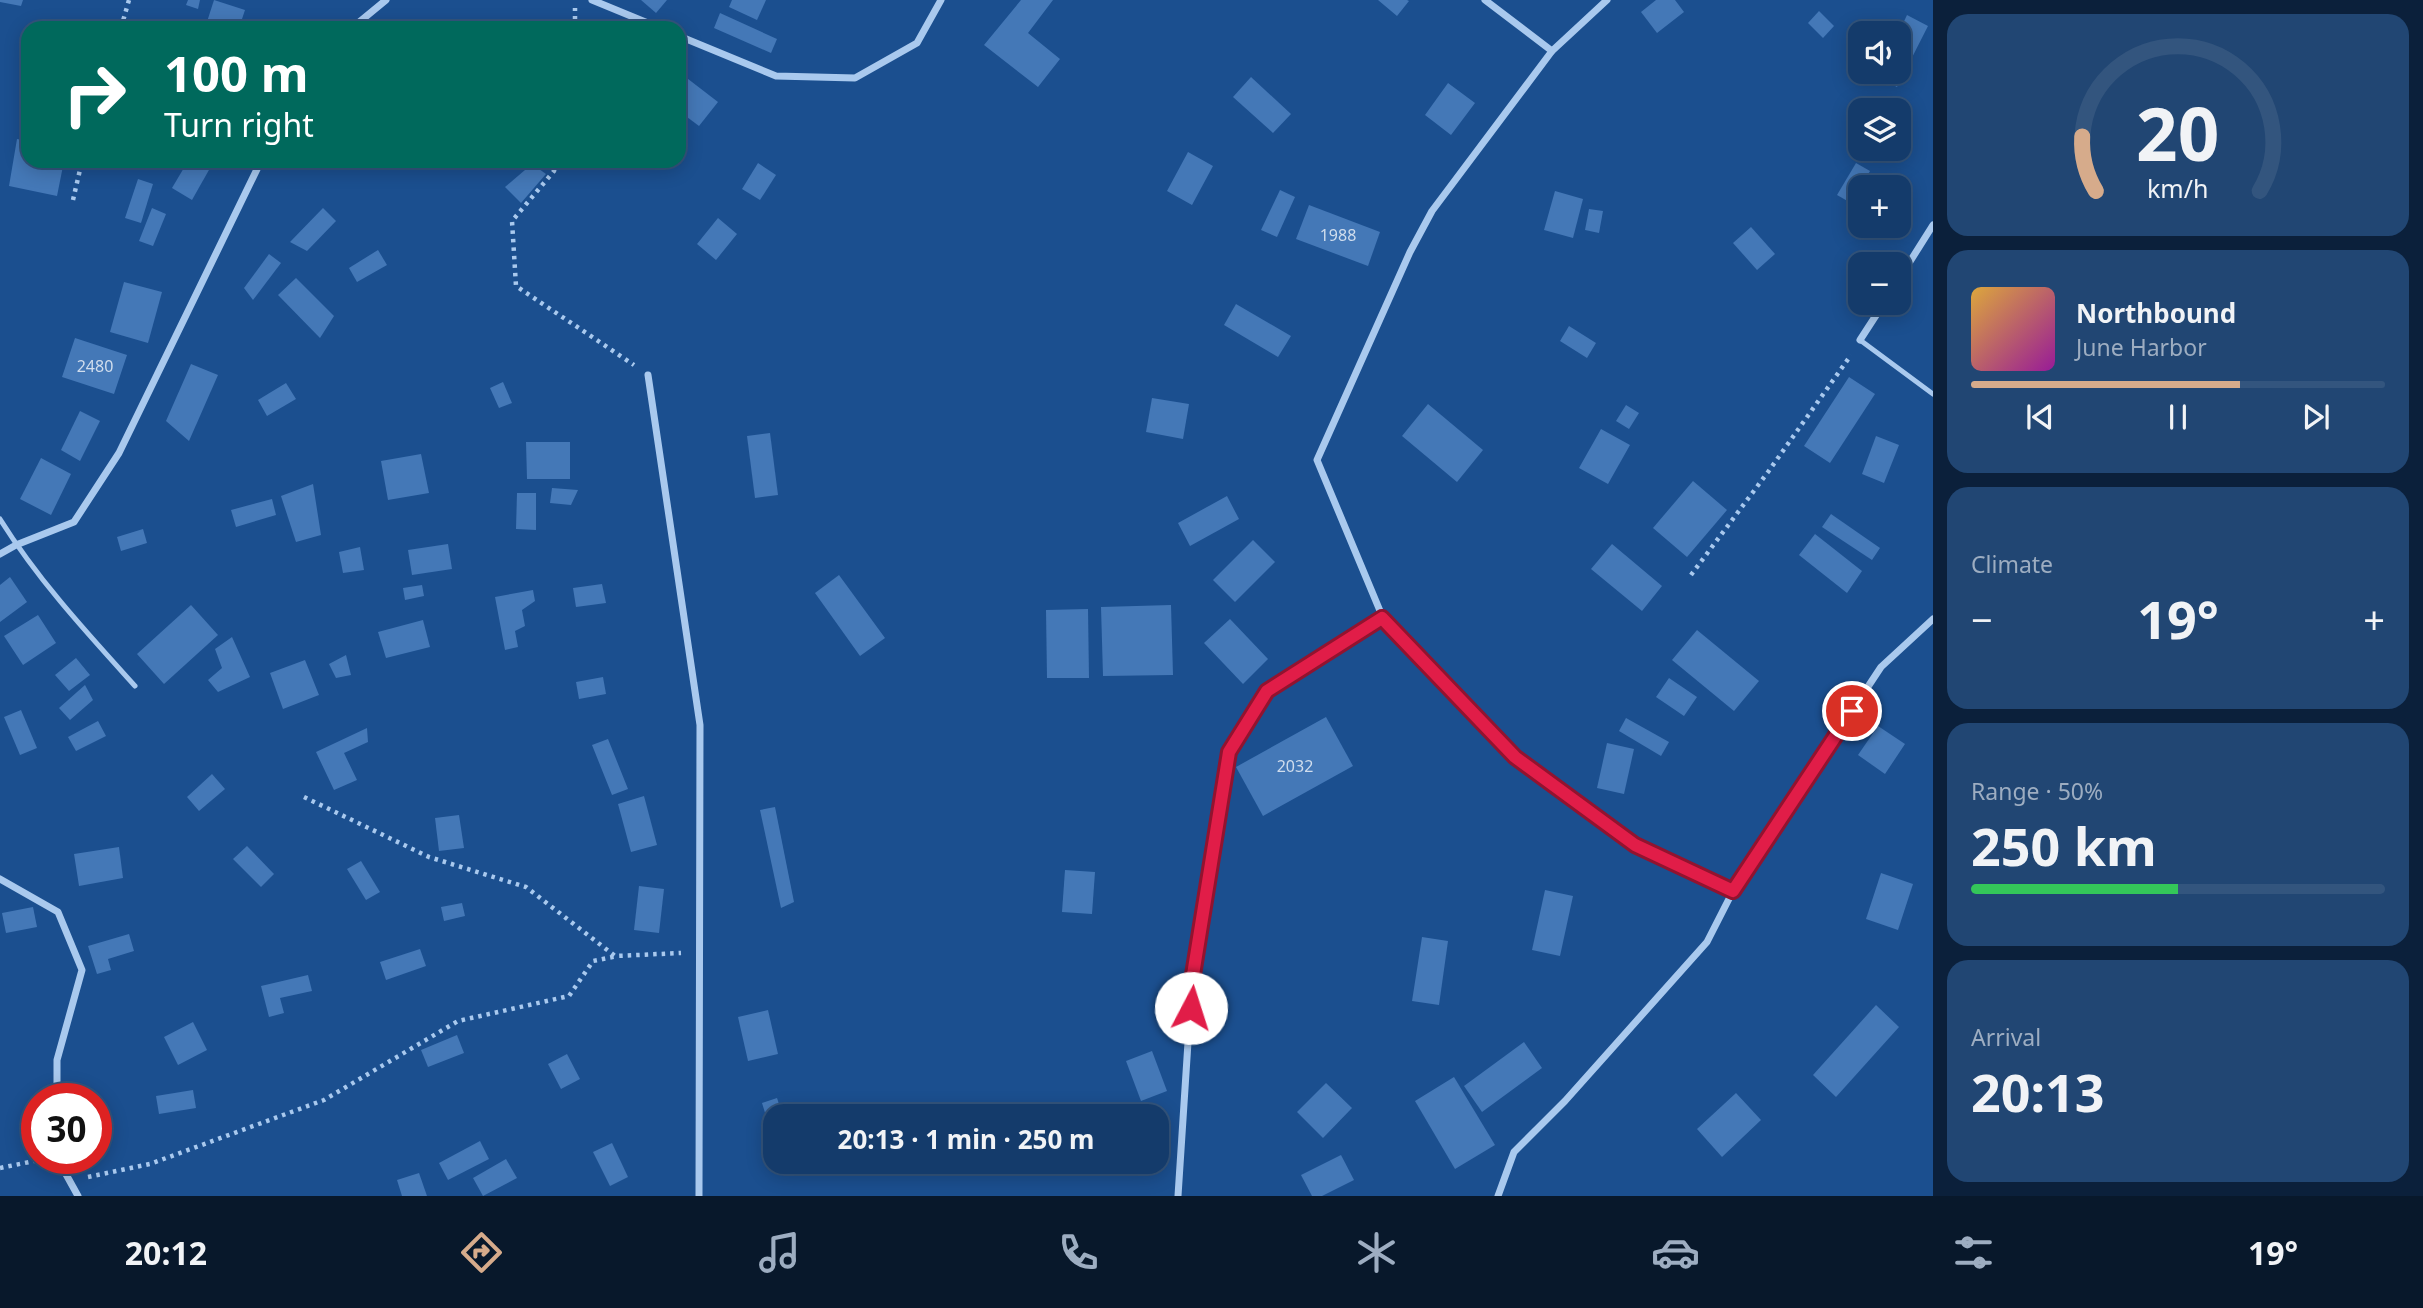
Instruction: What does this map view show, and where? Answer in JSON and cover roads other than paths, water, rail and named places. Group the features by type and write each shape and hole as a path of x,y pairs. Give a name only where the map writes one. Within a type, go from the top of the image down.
{"street":[{"path":"360,21 386,0"},
{"path":"592,0 643,21"},
{"path":"686,39 776,76 855,78 917,43 941,0"},
{"path":"1485,0 1552,51"},
{"path":"1607,0 1552,51 1432,211 1410,252 1317,460 1382,618 1515,757 1635,845 1733,891"},
{"path":"0,554 74,522 119,453 258,168"},
{"path":"1911,260 1933,225"},
{"path":"1860,340 1876,315"},
{"path":"648,375 700,724 699,1196"},
{"path":"1178,1196 1192,981 1229,752 1267,691 1382,618"},
{"path":"1498,1196 1514,1152 1565,1101 1707,943 1733,891 1881,667 1933,619"},
{"path":"0,878 58,912 82,970 57,1060 57,1083"},
{"path":"66,1174 78,1196"}],"lane":[{"path":"1860,340 1933,394"},
{"path":"0,519 16,545 83,629 135,686"}]}
